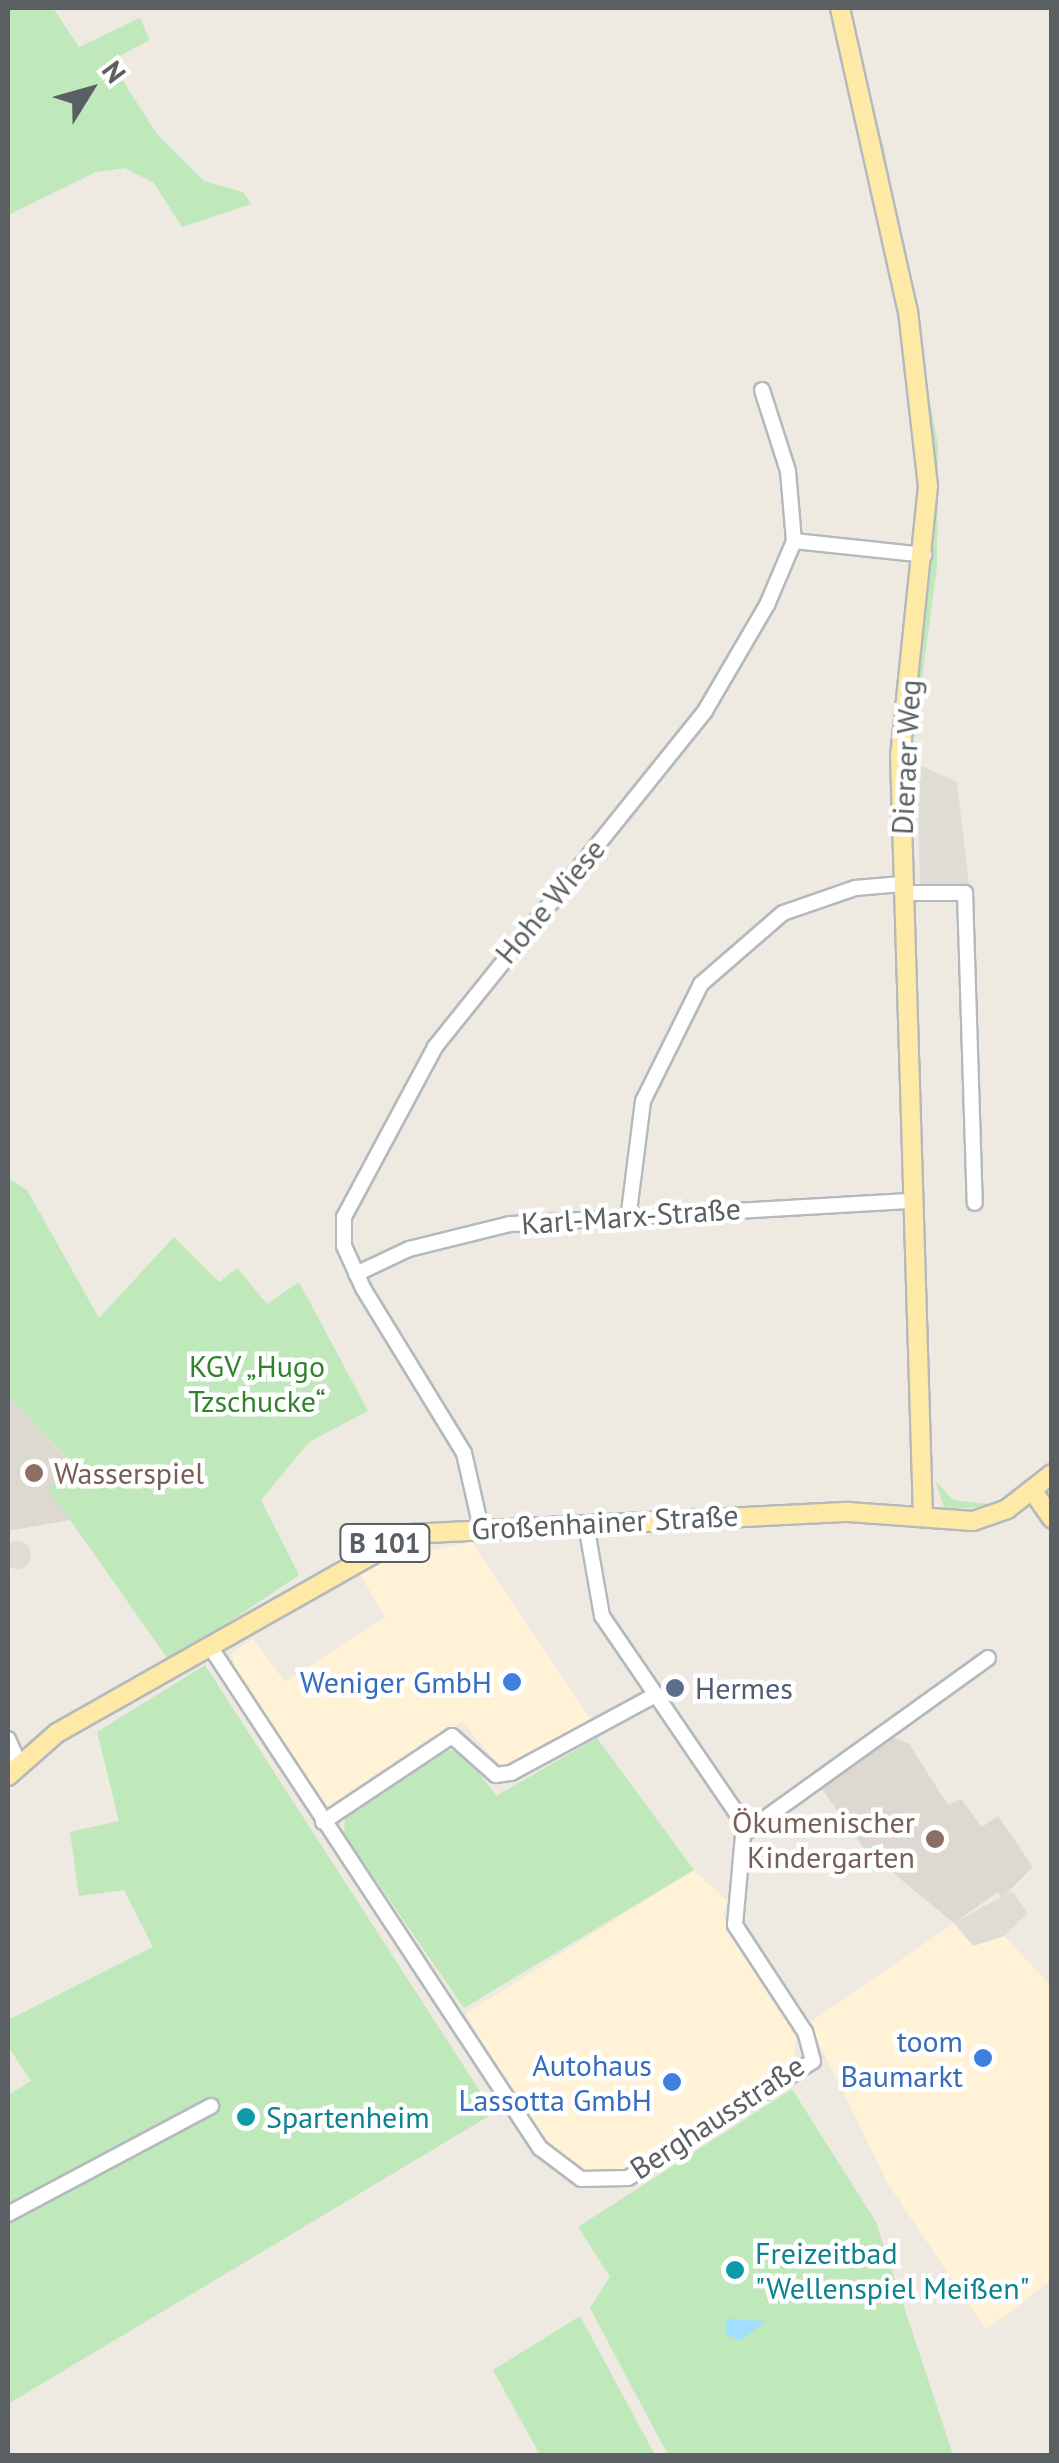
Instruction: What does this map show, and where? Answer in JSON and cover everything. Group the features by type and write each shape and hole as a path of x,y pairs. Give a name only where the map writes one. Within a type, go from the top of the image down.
{"main road":[{"name":"Dieraer Weg","path":"840,8 908,311 928,486 924,555 900,755 923,1516"},
{"name":"B 101","path":"1032,1490 1052,1474"},
{"name":"Großenhainer Straße","path":"11,1765 212,1648 371,1548 409,1534 586,1524 923,1516 973,1522 1032,1490"},
{"path":"1032,1490 1052,1519"}],"street":[{"path":"762,390 788,472 794,541 924,555"},
{"name":"Hohe Wiese","path":"482,1528 464,1453 356,1274 344,1217 402,1100 470,998 706,711 794,541"},
{"path":"629,1212 643,1101 701,984 783,913 855,888 966,892 975,1203"},
{"name":"Karl-Marx-Straße","path":"356,1274 472,1231 629,1212 914,1201"},
{"path":"586,1524 597,1604 746,1832 988,1658"},
{"name":"Berghausstraße","path":"212,1648 322,1822 540,2148 563,2170 603,2182 656,2164 813,2061 805,2032 735,1926 746,1832"},
{"path":"322,1822 452,1736 496,1775 511,1773 655,1695"},
{"path":"8,1740 11,1765"},
{"path":"8,2214 211,2106"}],"shaded area":[{"path":"917,764 957,782 969,885 920,888"},
{"name":"Wasserspiel","path":"8,1397 70,1461 50,1490 70,1520 8,1531"},
{"path":"17,1541 27,1545 31,1555 27,1565 17,1569 7,1565 3,1555 7,1545"},
{"path":"472,1542 591,1720 511,1767 498,1764 462,1722 322,1814 237,1683 232,1653 253,1639 285,1682 385,1617 355,1566"},
{"name":"Ökumenischer Kindergarten","path":"889,1735 909,1744 948,1805 961,1799 982,1827 998,1816 1033,1867 1002,1898 998,1892 954,1923 865,1850 820,1786"},
{"path":"694,1870 727,1901 723,1916 796,2031 795,2057 660,2155 622,2174 583,2173 551,2152 465,2014"},
{"path":"1012,1891 1028,1913 1004,1936 973,1946 954,1923"},
{"path":"954,1923 973,1945 1004,1936 1051,1986 1051,2280 986,2330 888,2184 809,2023"}],"green space":[{"path":"8,8 53,8 79,47 140,18 150,40 110,61 157,134 204,181 243,192 251,204 182,227 154,183 125,168 96,172 8,215"},
{"path":"846,8 884,148 938,446 937,566 912,756 903,751 934,496"},
{"name":"KGV „Hugo Tzschucke“","path":"8,1178 27,1190 99,1318 174,1237 219,1282 237,1268 267,1304 299,1282 368,1411 309,1442 261,1500 299,1575 170,1662 49,1490 70,1460 8,1397"},
{"path":"935,1480 953,1500 996,1505 945,1510"},
{"path":"205,1665 494,2113 8,2404 8,2095 31,2081 8,2046 8,2020 153,1947 124,1890 79,1896 70,1832 119,1821 97,1732"},
{"path":"597,1738 694,1870 464,2008 344,1834 345,1818 448,1750 464,1752 496,1796"},
{"path":"792,2089 876,2222 953,2455 668,2455 590,2308 610,2277 578,2227"},
{"path":"580,2316 655,2455 540,2455 493,2370"}],"water":[{"path":"727,2319 766,2321 741,2340 725,2334"}],"place":[{"name":"Wasserspiel","path":"34,1473"},
{"name":"Weniger GmbH","path":"512,1682"},
{"name":"Hermes","path":"675,1688"},
{"name":"Ökumenischer Kindergarten","path":"935,1839"},
{"name":"toom Baumarkt","path":"983,2058"},
{"name":"Autohaus Lassotta GmbH","path":"672,2082"},
{"name":"Spartenheim","path":"246,2117"},
{"name":"Freizeitbad \"Wellenspiel Meißen\"","path":"735,2270"}]}
